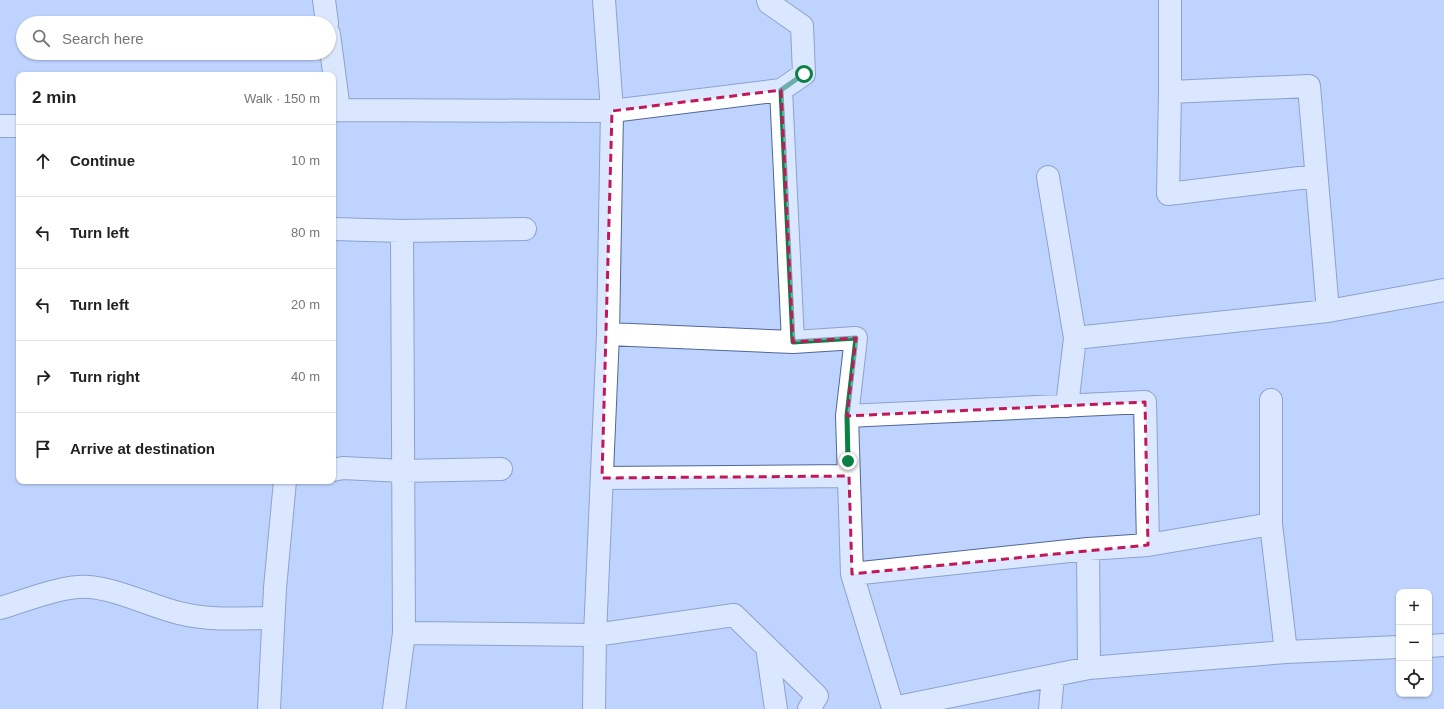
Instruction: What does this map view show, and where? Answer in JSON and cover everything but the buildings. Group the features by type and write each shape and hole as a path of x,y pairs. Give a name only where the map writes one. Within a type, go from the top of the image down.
{"street":[{"path":"324,0 327,16"},
{"path":"594,709 595,634 608,334 612,111 604,0"},
{"path":"336,111 612,111 781,90 804,74 802,26 769,3 768,0"},
{"path":"1170,0 1168,194 1316,176"},
{"path":"331,60 332,72"},
{"path":"1170,92 1309,86 1328,311"},
{"path":"781,90 793,342"},
{"path":"0,126 16,126"},
{"path":"1048,177 1075,338 1067,406"},
{"path":"336,229 402,231 525,229"},
{"path":"394,709 404,633 402,231"},
{"path":"1075,338 1328,311 1444,290"},
{"path":"608,334 793,342 856,338 847,416 852,574 893,709 1089,668 1286,652 1396,647"},
{"path":"1271,400 1271,524 1286,652"},
{"path":"847,416 1145,402 1148,546"},
{"path":"336,469 343,468 403,471 501,469"},
{"path":"602,478 849,476"},
{"path":"269,709 273,618 284,484"},
{"path":"852,574 1088,550 1148,546 1271,524"},
{"path":"1088,550 1089,668"},
{"path":"0,608 56,591 70,588 88,587 103,589 177,613 191,616 205,618 273,618"},
{"path":"404,633 595,634 734,615 817,696 809,709"},
{"path":"1432,646 1444,645"},
{"path":"767,647 776,709"},
{"path":"1050,709 1053,676"}],"highlighted area":[{"path":"781,90 793,342 856,338 847,416 1145,402 1148,545 852,574 849,476 602,478 612,111"}],"route":[{"path":"804,74 781,90 793,342 856,338 847,416 848,461"}]}
